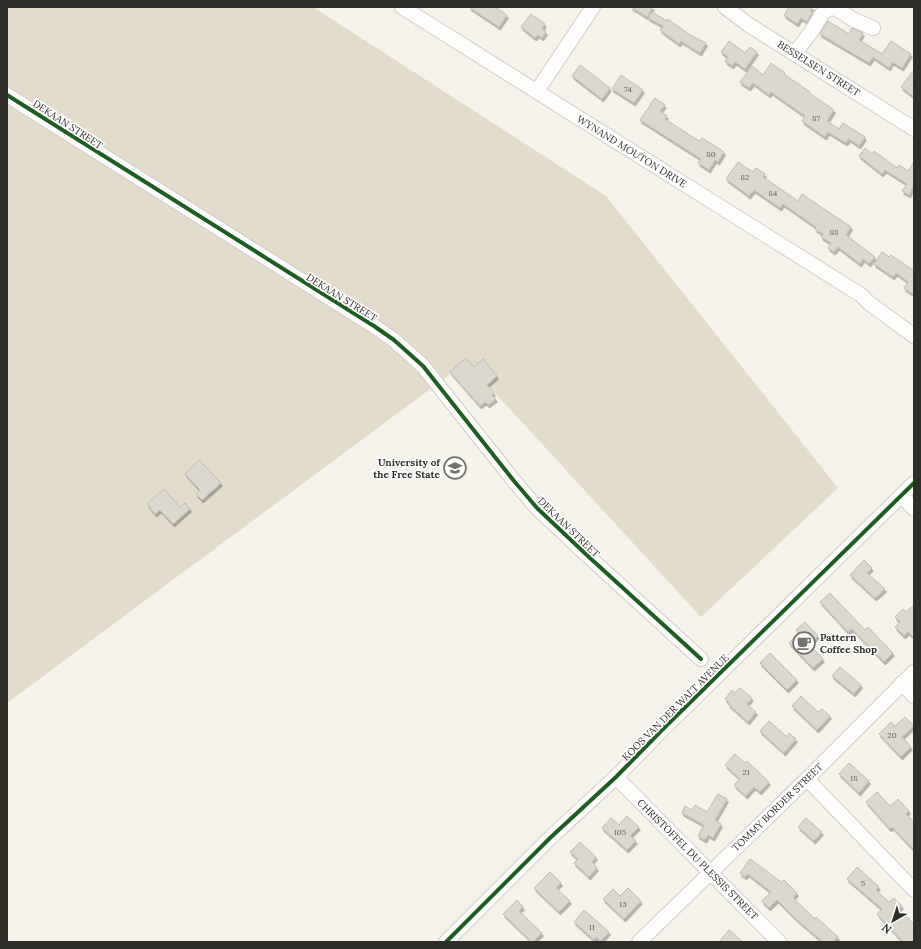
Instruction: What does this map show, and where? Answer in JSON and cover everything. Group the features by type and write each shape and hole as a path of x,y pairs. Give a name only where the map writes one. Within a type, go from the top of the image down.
{"street":[{"name":"WYNAND MOUTON DRIVE","path":"402,7 861,295 914,325"},
{"path":"537,91 593,7"},
{"name":"BESSELSEN STREET","path":"725,7 749,25 914,129"},
{"path":"794,53 811,32 822,14 830,8 837,9 854,20 873,28"},
{"name":"DEKAAN STREET","path":"7,95 374,326 419,360 537,508 701,659"},
{"name":"WYNAND MOUTON DRIVE","path":"861,295 869,304 914,336"},
{"name":"KOOS VAN DER WALT AVENUE","path":"446,942 550,838 616,777 914,483"},
{"path":"902,496 914,509"},
{"name":"TOMMY BORDER STREET","path":"639,942 807,779 914,672"},
{"path":"902,683 914,696"},
{"name":"CHRISTOFFEL DU PLESSIS STREET","path":"616,777 779,942"},
{"path":"807,779 914,890"}],"shaded area":[{"path":"7,7 313,7 606,196 838,488 701,617 485,382 460,367 7,703"}],"building":[{"path":"469,7 495,7 507,15 499,27"},
{"path":"631,7 653,7 647,17"},
{"path":"789,7 813,7 810,11 813,12 807,22 801,18 797,24 784,15"},
{"path":"652,12 667,21 668,19 690,35 706,43 700,53 681,41 679,44 660,30 663,26 648,18"},
{"path":"531,14 545,24 542,28 546,32 542,38 538,35 535,38 521,27"},
{"path":"828,21 849,34 852,28 863,33 859,40 882,54 891,41 911,54 902,68 892,62 889,68 873,57 869,63 820,34"},
{"path":"729,41 745,53 750,47 757,52 745,69 735,62 732,66 725,61 728,57 721,52"},
{"path":"771,63 810,92 809,93 834,110 827,121 839,129 843,123 865,137 859,146 849,139 846,143 828,132 825,137 802,121 805,116 771,92 769,95 753,83 749,88 740,82 752,66 763,75"},
{"path":"580,65 610,88 602,99 572,76"},
{"path":"914,70 914,97 901,87"},
{"path":"621,75 643,90 634,103 612,89"},
{"path":"655,98 665,105 660,111 667,116 665,119 699,141 702,138 724,152 718,162 715,160 709,170 698,163 701,159 640,120"},
{"path":"865,148 872,154 874,151 897,168 899,165 908,171 914,162 914,188 913,187 909,195 902,191 907,184 885,170 882,174 859,156"},
{"path":"738,162 753,172 756,168 765,174 763,177 798,201 802,194 851,227 846,235 875,257 869,264 863,259 860,264 838,247 834,252 828,248 831,243 821,237 823,234 815,229 816,227 783,204 780,208 754,190 749,196 726,179"},
{"path":"882,252 889,257 891,255 914,271 914,295 904,288 908,282 896,273 893,277 874,264"},
{"path":"466,358 474,367 483,359 497,376 487,385 494,393 492,395 496,399 488,405 485,402 480,406 450,372"},
{"path":"199,460 221,483 202,500 196,494 200,490 185,474"},
{"path":"164,489 180,507 185,503 190,509 173,524 160,510 155,514 147,504"},
{"path":"864,560 872,568 867,573 885,589 875,598 850,575"},
{"path":"830,593 865,630 868,627 893,653 884,662 852,629 848,632 820,602"},
{"path":"914,605 914,638 908,632 904,636 895,627 900,622 895,617 903,609 906,612"},
{"path":"805,622 818,636 809,644 823,659 813,668 789,643 799,633 796,630"},
{"path":"770,653 797,680 787,690 760,663"},
{"path":"840,667 861,685 854,694 832,676"},
{"path":"740,688 752,698 747,704 756,712 748,722 728,704 729,703 725,699 732,690 735,693"},
{"path":"801,696 818,712 822,709 830,716 817,730 792,706"},
{"path":"905,717 914,726 902,737 911,747 901,757 879,734 891,722 895,726"},
{"path":"769,721 787,737 789,733 796,739 784,753 760,731"},
{"path":"735,754 745,763 747,761 769,782 760,792 754,787 746,796 734,785 740,779 725,765"},
{"path":"849,763 869,781 859,793 839,774"},
{"path":"877,792 890,806 898,799 909,811 906,814 914,822 914,850 892,827 890,829 866,802"},
{"path":"718,794 727,799 715,820 721,824 713,838 708,835 705,840 698,836 704,825 682,813 685,806 692,810 695,805 707,812"},
{"path":"627,816 639,827 630,836 636,841 627,850 602,828 611,818 619,825"},
{"path":"806,818 822,832 814,841 798,827"},
{"path":"580,842 596,857 592,862 597,868 589,877 574,863 578,859 570,852"},
{"path":"750,859 781,882 784,880 797,893 793,898 815,919 816,917 838,937 833,942 823,942 797,920 777,900 769,908 762,901 771,892 748,874 745,877 740,873"},
{"path":"857,867 879,887 876,890 889,902 894,898 902,906 899,909 914,924 914,942 903,942 877,914 882,909 847,879"},
{"path":"550,872 561,883 556,888 570,901 559,912 534,888"},
{"path":"628,888 641,901 624,919 603,899 613,889 620,896"},
{"path":"517,900 523,907 519,911 542,933 533,942 503,914"},
{"path":"584,910 609,932 601,941 596,937 594,940 574,922"},
{"path":"729,930 743,942 719,942"}],"cycle path":[{"path":"7,95 394,340 423,366 537,508 701,659"},
{"path":"446,942 550,838 616,777 914,483"}],"place":[{"name":"University of the Free State","path":"455,468"},
{"name":"Pattern Coffee Shop","path":"804,643"}]}
